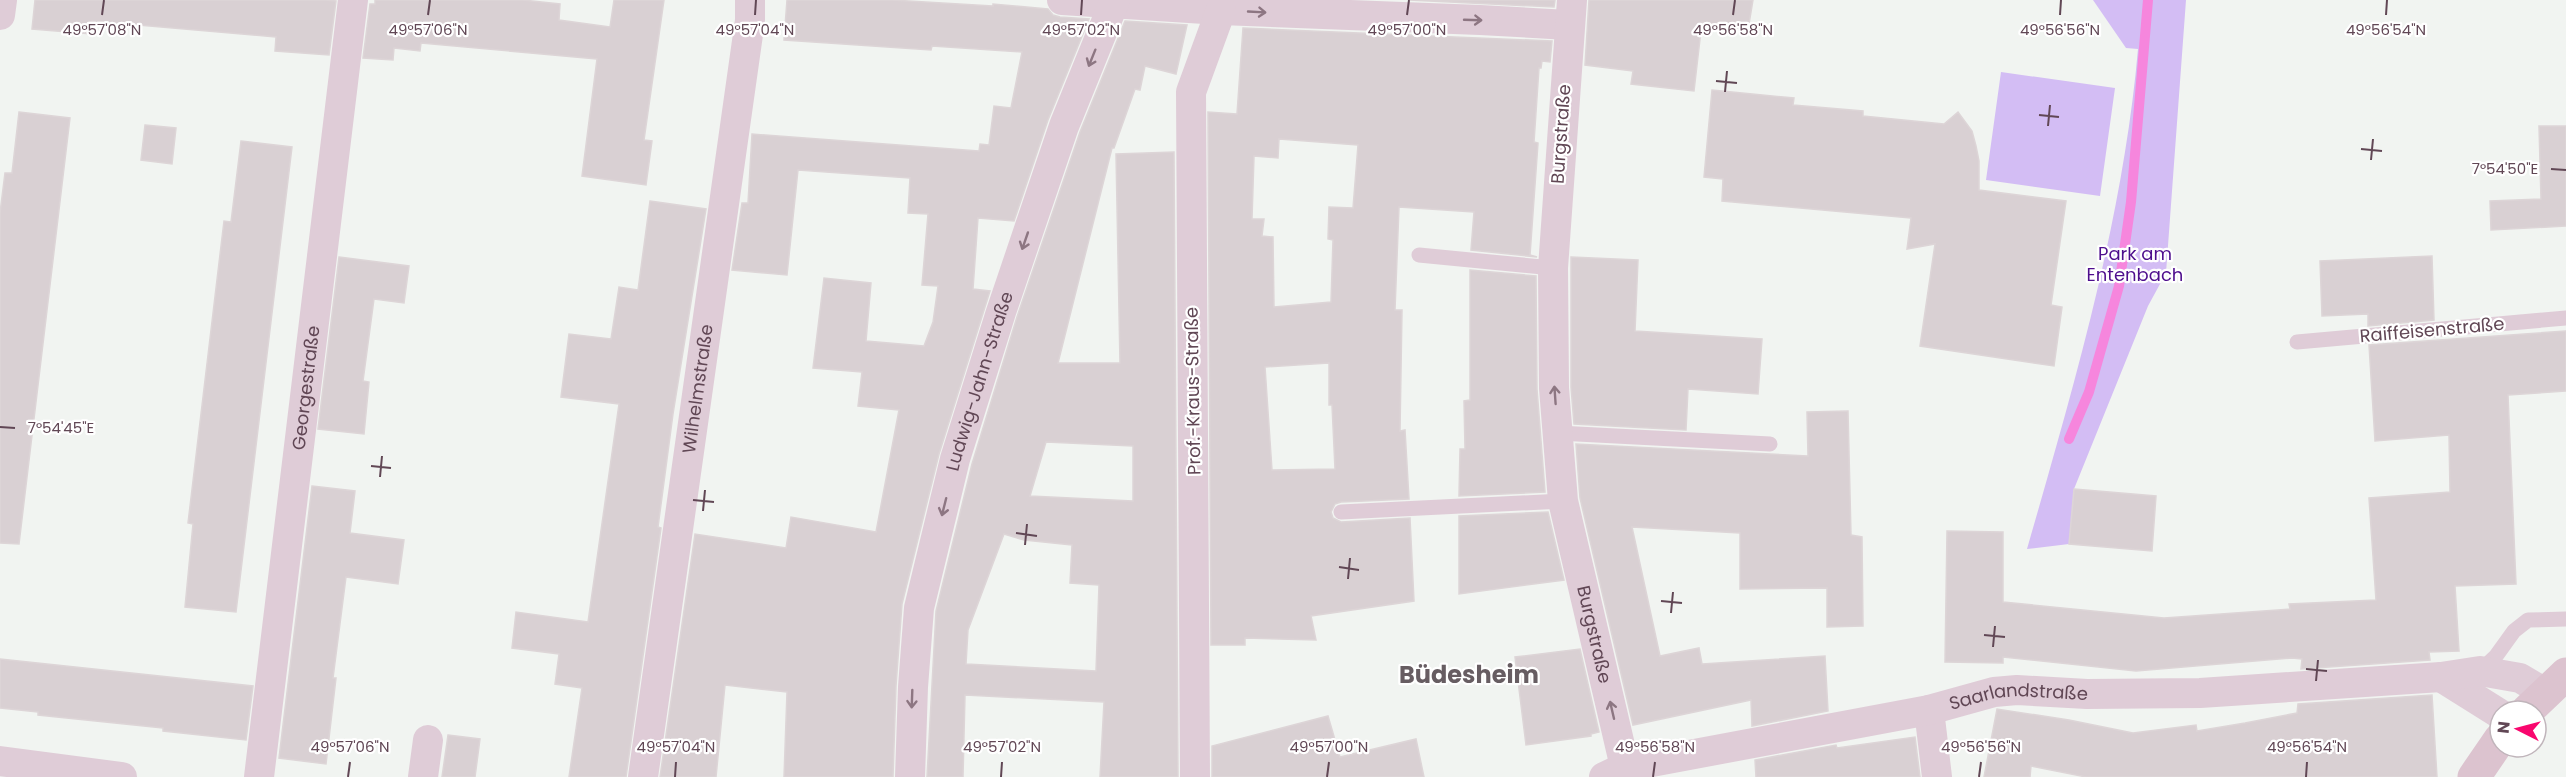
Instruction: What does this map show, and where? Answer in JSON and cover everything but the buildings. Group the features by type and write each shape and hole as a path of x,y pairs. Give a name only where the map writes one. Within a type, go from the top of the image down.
{"main road":[{"path":"2474,777 2488,757"}],"street":[{"path":"0,15 2,0"},
{"name":"Georgestraße","path":"259,777 353,0"},
{"name":"Wilhelmstraße","path":"642,777 750,20 750,0"},
{"path":"1062,0 1222,5 1480,20 1570,13"},
{"name":"Ludwig-Jahn-Straße","path":"910,777 919,608 955,459 1001,312 1064,126 1115,2"},
{"name":"Prof.-Kraus-Straße","path":"1195,777 1191,92 1222,5"},
{"name":"Burgstraße","path":"1570,13 1552,268 1554,388 1563,501 1615,772"},
{"name":"Saarlandstraße","path":"1615,772 1929,710 1994,692 2017,690 2087,694 2200,693 2441,677 2480,671 2520,678 2546,693"},
{"path":"2441,677 2488,706"},
{"path":"1929,710 1937,777"},
{"path":"423,777 428,740"},
{"path":"0,761 122,777"}],"lane":[{"path":"1419,255 1552,268"},
{"name":"Raiffeisenstraße","path":"2297,342 2566,318"},
{"path":"1558,433 1770,444"},
{"path":"1341,512 1563,501"},
{"path":"2480,671 2496,657 2514,631 2528,620 2566,619"}],"green space":[{"name":"Park am Entenbach","path":"2093,0 2186,0 2166,273 2148,306 2074,489 2069,544 2027,549 2094,302 2109,239 2131,113 2138,49 2126,48"},
{"path":"2001,72 2115,88 2100,196 1986,180"}],"waterway":[{"path":"2069,439 2089,392 2119,286 2131,202 2148,0"}],"district":[{"name":"Büdesheim","path":"1469,675"}]}
